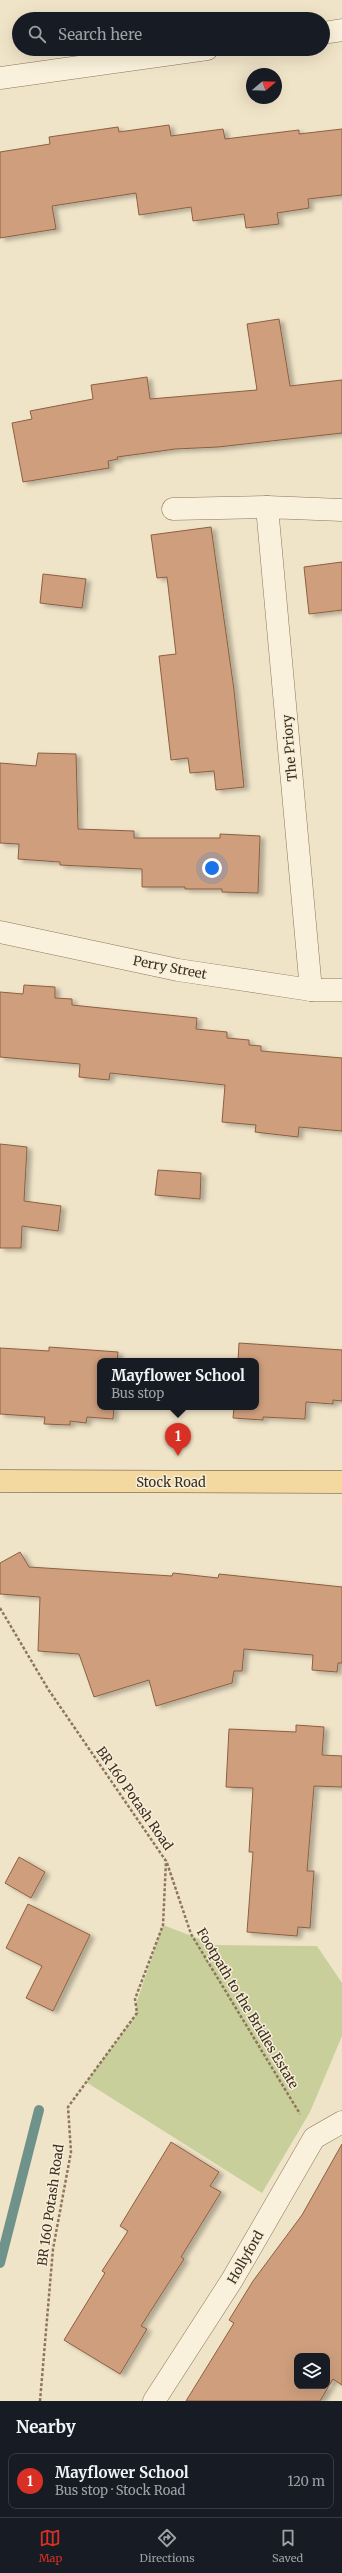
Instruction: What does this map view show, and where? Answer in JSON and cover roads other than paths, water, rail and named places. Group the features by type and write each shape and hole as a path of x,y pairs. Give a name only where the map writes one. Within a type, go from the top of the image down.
{"main road":[{"name":"Stock Road","path":"0,1481 342,1482"}],"street":[{"path":"330,32 342,30"},
{"path":"0,78 157,56"},
{"path":"173,509 267,507 342,510"},
{"name":"The Priory","path":"267,507 311,990"},
{"name":"Perry Street","path":"0,932 178,970 311,990 342,990"},
{"name":"Hollyford","path":"154,2401 232,2280 314,2138 342,2122"}],"waterway":[{"path":"0,2263 39,2110"}],"place":[{"name":"Mayflower School","path":"178,1456"}]}
